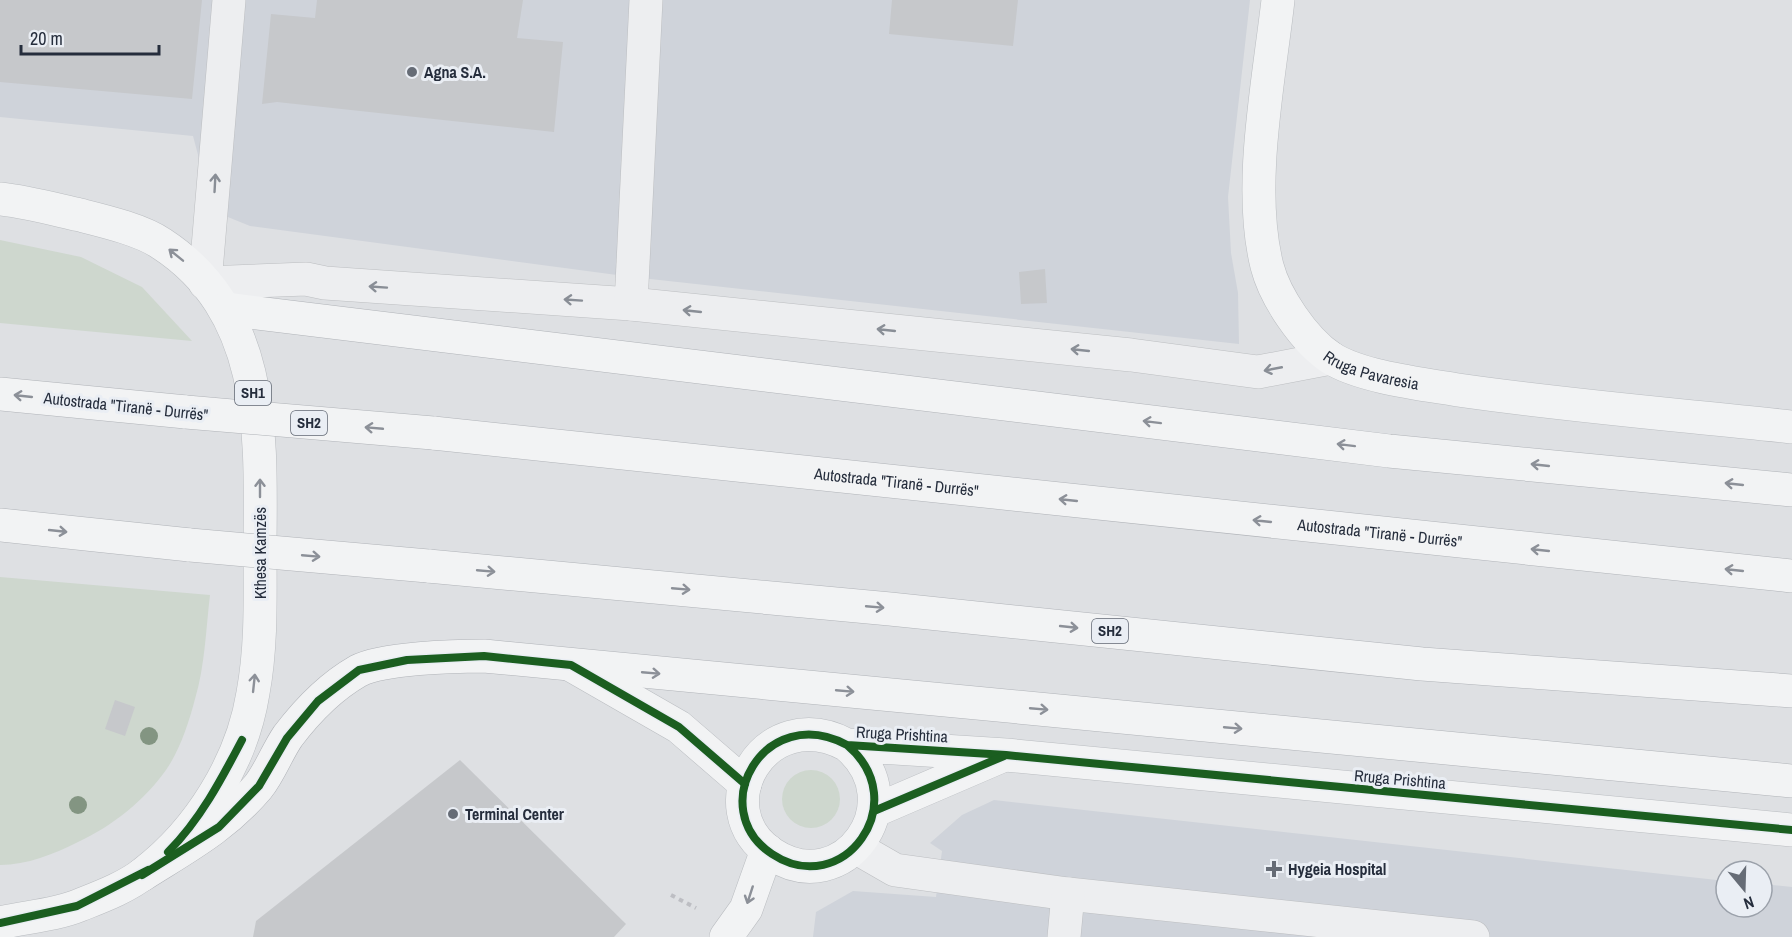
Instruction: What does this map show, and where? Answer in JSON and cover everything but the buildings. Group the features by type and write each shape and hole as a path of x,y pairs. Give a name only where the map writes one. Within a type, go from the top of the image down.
{"main road":[{"name":"Rruga Pavaresia","path":"1278,0 1257,198 1267,267 1290,317 1331,358 1369,373 1421,384 1512,398 1792,427"},
{"name":"Kthesa Kamzës","path":"0,199 23,201 103,221 160,243 205,283 225,309 240,338 248,363 257,411 261,484 260,633 253,694 242,740 217,788 192,826 170,851 142,875 77,906 0,923"},
{"path":"225,309 1377,449 1792,490"},
{"name":"Autostrada \"Tiranë - Durrës\"","path":"0,394 433,433 1792,576"},
{"name":"SH2","path":"0,525 190,545 890,609 1422,664 1792,691"},
{"path":"142,875 219,827 259,786 287,738 318,701 359,670 407,660 453,657 484,656 1792,781"},
{"path":"571,665 678,727 745,784"},
{"name":"Rruga Prishtina","path":"1006,755 933,788 874,810 867,831 855,847 829,862 814,865 786,861 767,850 754,836 746,820 743,801 745,784 761,754 782,740 815,734 831,737 847,745 1006,755 1792,830"},
{"path":"847,745 864,763 872,779 874,810"},
{"path":"726,937 746,909 767,850"},
{"name":"SH1","path":"43,937 77,906"}],"street":[{"path":"229,0 205,283 306,279 325,283 631,304 1131,355 1258,372 1331,358"},
{"path":"631,304 646,0"},
{"path":"855,847 895,870 1068,894 1473,937"},
{"path":"1064,937 1068,894"}],"path":[{"path":"671,895 700,910"}],"shaded area":[{"path":"0,0 1250,0 1228,197 1231,253 1238,293 1239,344 632,277 250,226 213,211 193,136 0,117"},
{"path":"0,240 81,257 142,287 192,341 0,323"},
{"path":"0,577 210,595 203,660 193,708 176,754 158,781 127,812 90,836 40,858 10,865 0,865"},
{"path":"811,770 822,772 832,778 838,788 840,799 838,810 832,820 822,826 811,828 800,826 790,820 784,810 782,799 784,788 790,778 800,772"},
{"name":"Hygeia Hospital","path":"994,800 1714,880 1714,919 1774,919 1774,885 1792,887 1792,937 813,937 816,912 853,891 936,897 942,851 930,843 962,815"}],"cycle path":[{"path":"142,875 219,827 259,786 287,738 318,701 359,670 407,660 484,656 571,665 679,727 745,784"},
{"path":"847,745 866,768 874,793 872,817 862,838 845,855 823,865 798,865 772,854 752,835 743,812 744,788 753,766 769,748 791,737 817,735 847,745 1006,755 1792,830"},
{"path":"168,852 200,813 242,740"},
{"path":"874,811 1004,756"},
{"path":"0,923 77,906 148,870"}],"place":[{"name":"Agna S.A.","path":"412,72"},
{"name":"Terminal Center","path":"453,814"},
{"name":"Hygeia Hospital","path":"1274,869"}]}
